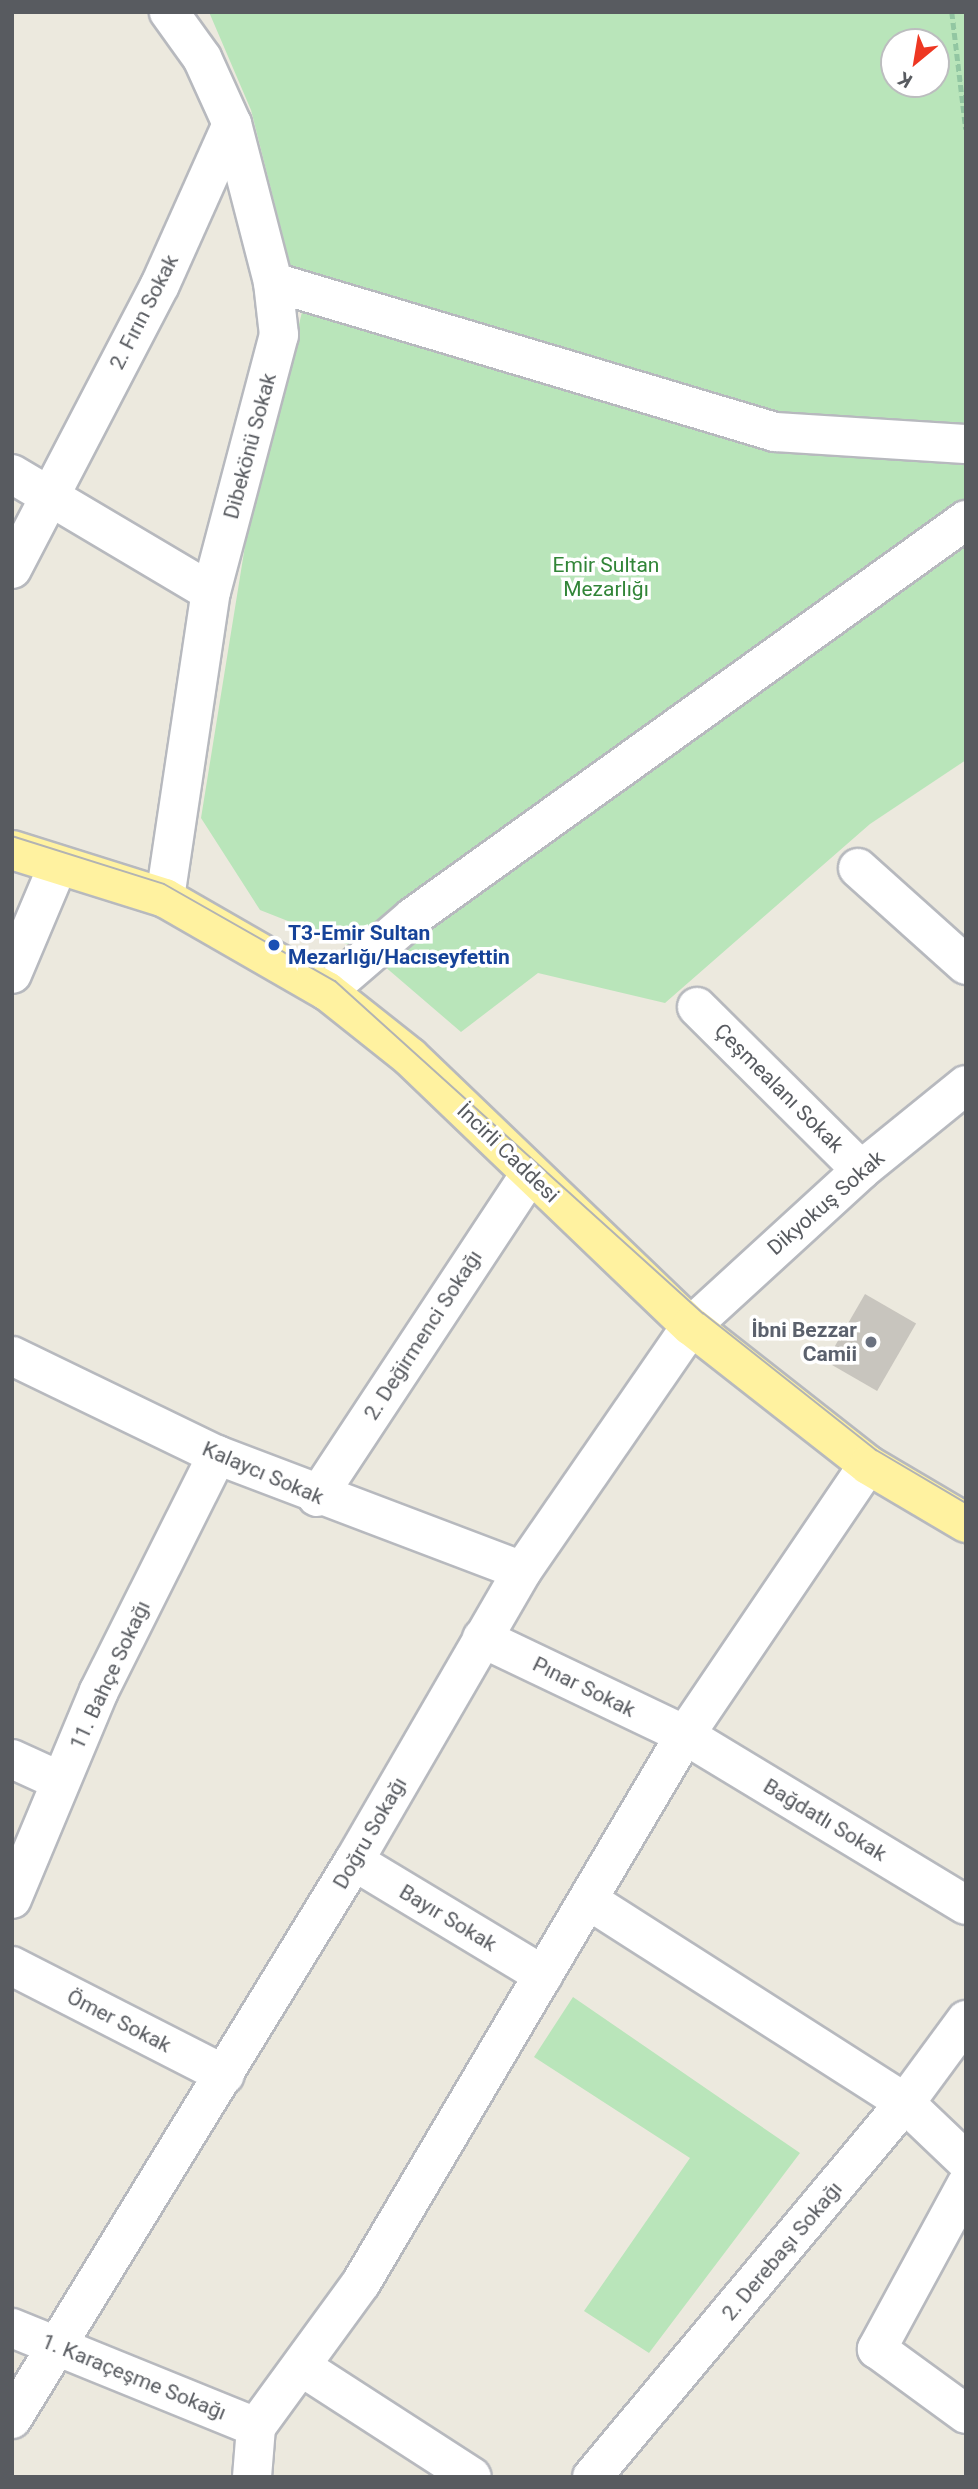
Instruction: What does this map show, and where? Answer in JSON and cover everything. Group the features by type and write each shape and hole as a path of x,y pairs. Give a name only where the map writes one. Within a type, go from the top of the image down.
{"main road":[{"name":"İncirli Caddesi","path":"12,850 165,898 327,991 410,1057 691,1326 868,1465 966,1523"}],"street":[{"name":"Dibekönü Sokak","path":"165,898 211,592 279,335 273,282 232,124 202,58 169,12"},
{"name":"2. Fırın Sokak","path":"12,569 160,285 232,124"},
{"path":"273,282 775,432 966,444"},
{"path":"12,474 211,592"},
{"path":"327,991 413,917 966,520"},
{"path":"12,974 58,864"},
{"path":"858,868 966,965"},
{"name":"Çeşmealanı Sokak","path":"697,1007 861,1170"},
{"name":"Dikyokuş Sokak","path":"691,1326 861,1170 966,1085"},
{"name":"2. Değirmenci Sokağı","path":"317,1497 530,1174"},
{"name":"Doğru Sokağı","path":"12,2419 354,1861 522,1571 691,1326"},
{"name":"Kalaycı Sokak","path":"12,1356 217,1455 317,1497 522,1571"},
{"name":"11. Bahçe Sokağı","path":"12,1899 61,1781 217,1455"},
{"path":"253,2477 256,2427 361,2283 685,1735 868,1465"},
{"name":"Pınar Sokak","path":"482,1638 685,1735"},
{"name":"Bağdatlı Sokak","path":"685,1735 966,1905"},
{"path":"12,1759 61,1781"},
{"name":"Bayır Sokak","path":"354,1861 543,1975"},
{"path":"588,1900 905,2104 966,2161"},
{"name":"Ömer Sokak","path":"12,1966 225,2075"},
{"name":"2. Derebaşı Sokağı","path":"592,2477 905,2104 966,2020"},
{"path":"966,2185 877,2348 966,2414"},
{"name":"1. Karaçeşme Sokağı","path":"12,2328 256,2427"},
{"path":"302,2367 471,2477"}],"path":[{"path":"953,12 966,129"}],"green space":[{"name":"Emir Sultan Mezarlığı","path":"209,12 966,12 966,760 870,824 665,1003 538,973 461,1032 369,953 260,910 201,818 245,546 302,312 251,110"},
{"path":"573,1997 800,2153 649,2353 584,2311 690,2158 534,2057"}],"building":[{"name":"İbni Bezzar Camii","path":"865,1294 916,1324 877,1391 826,1362"}],"tram line":[{"path":"12,836 164,884 335,981 703,1313 876,1450 966,1503"}],"place":[{"name":"T3-Emir Sultan Mezarlığı/Hacıseyfettin","path":"274,945"},
{"name":"İbni Bezzar Camii","path":"871,1342"}]}
